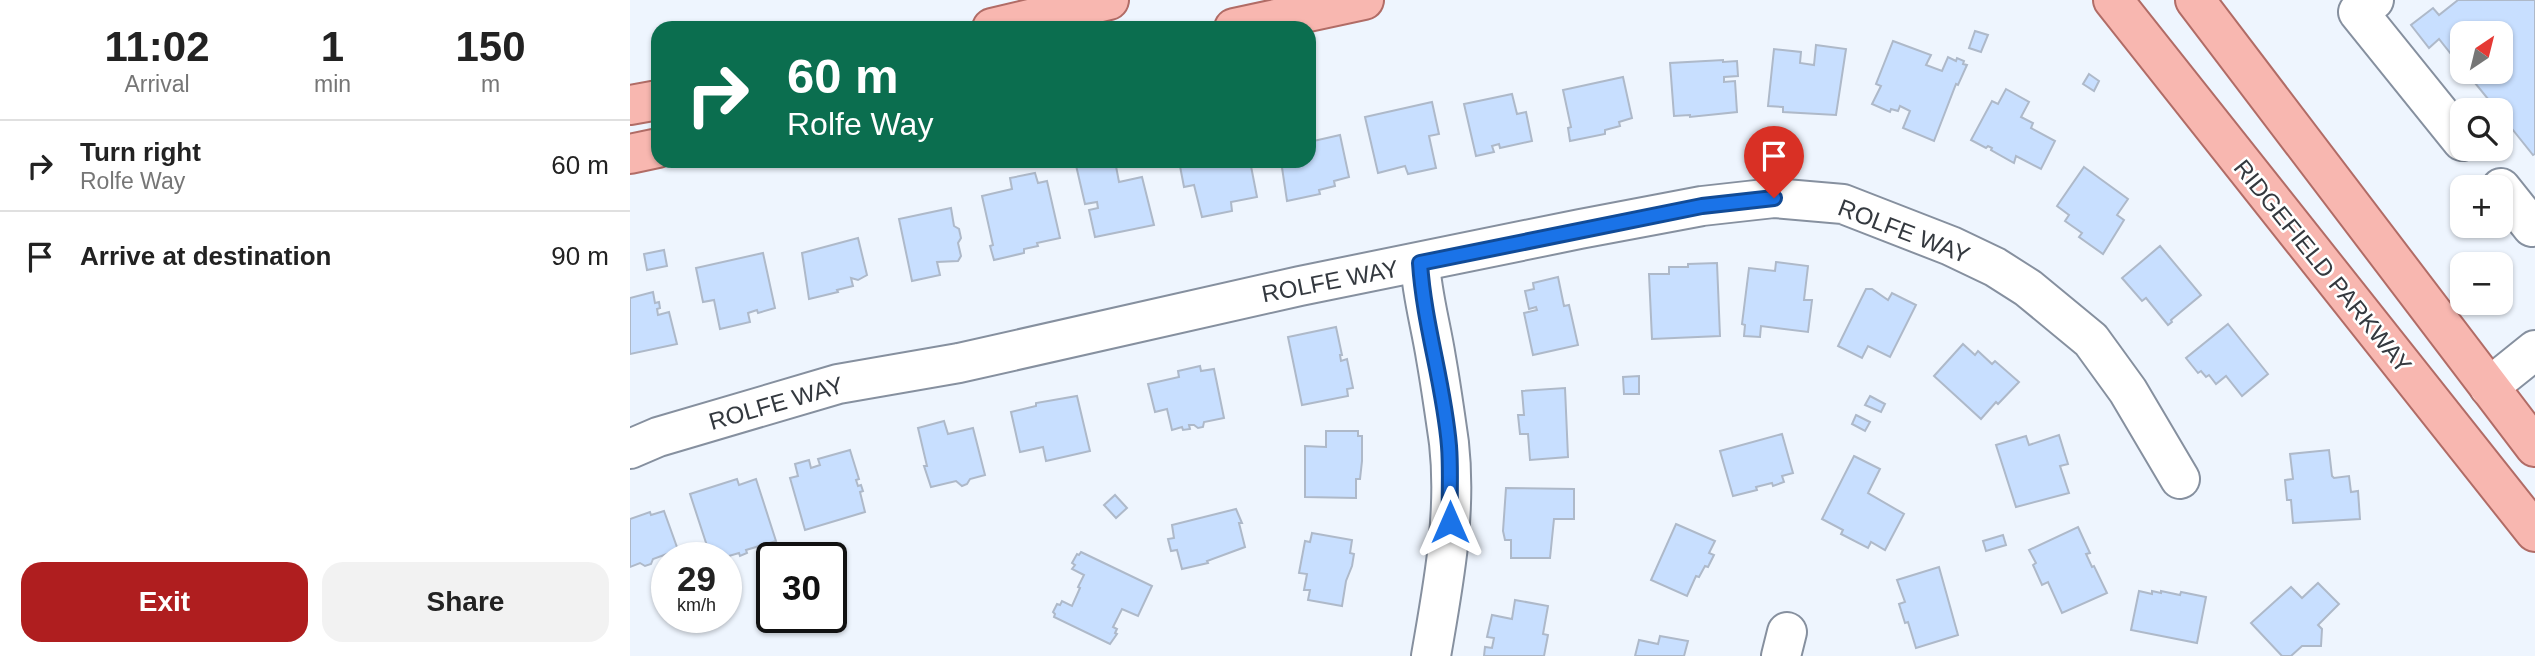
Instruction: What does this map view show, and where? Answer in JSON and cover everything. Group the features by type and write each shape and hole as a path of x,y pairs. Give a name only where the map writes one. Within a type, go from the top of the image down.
{"main road":[{"path":"1021,21 1109,0"},
{"path":"1266,21 1364,0"},
{"name":"RIDGEFIELD PARKWAY","path":"2113,0 2535,532"},
{"path":"2195,0 2535,447"},
{"path":"2220,0 2226,39"},
{"path":"630,105 651,101"},
{"path":"630,154 651,150"}],"street":[{"path":"2374,0 2358,12 2450,126"},
{"path":"2479,161 2490,175"},
{"name":"ROLFE WAY","path":"630,449 658,437 838,384 958,363 1300,286 1702,206 1774,198 1843,204 1951,246 1995,267 2028,288 2091,340 2128,391 2180,479"},
{"path":"2513,203 2534,228"},
{"path":"1420,263 1449,446 1450,522 1447,563 1431,656"},
{"path":"2489,387 2535,350"}],"building":[{"path":"2458,0 2535,0 2535,154 2533,155 2513,130 2513,98 2487,98 2476,84 2513,84 2513,21 2450,21 2450,53 2439,39 2429,48 2411,25 2433,8 2439,15"},
{"path":"1975,31 1988,35 1981,52 1969,48"},
{"path":"1893,41 1931,55 1926,65 1942,71 1948,57 1956,61 1957,58 1967,65 1958,85 1956,84 1934,141 1903,128 1910,111 1900,106 1898,111 1891,109 1890,112 1872,104 1881,86 1876,84"},
{"path":"1816,45 1846,49 1836,115 1783,112 1783,107 1768,106 1774,49 1801,52 1800,63 1814,65"},
{"path":"1737,61 1738,76 1724,77 1724,82 1735,81 1737,112 1674,116 1670,63"},
{"path":"2089,74 2099,81 2094,91 2083,84"},
{"path":"1623,77 1632,118 1619,122 1620,126 1605,130 1605,134 1570,141 1568,128 1571,127 1563,90"},
{"path":"2006,89 2029,102 2021,117 2033,123 2031,128 2055,141 2041,169 2016,156 2014,163 1991,150 1992,148 1986,148 1971,140 1992,101 1998,104"},
{"path":"1512,94 1517,114 1526,112 1532,141 1500,148 1499,144 1492,146 1494,152 1476,156 1464,104"},
{"path":"1432,102 1439,134 1429,136 1436,168 1408,174 1405,166 1378,173 1365,117"},
{"path":"1340,135 1349,177 1334,181 1335,186 1319,190 1320,194 1287,201 1282,168 1316,168 1316,140"},
{"path":"2084,167 2128,199 2117,215 2124,220 2103,254 2079,237 2082,233 2065,221 2069,215 2057,206"},
{"path":"1077,168 1116,168 1119,182 1142,177 1154,225 1095,237 1089,210 1098,208 1097,202 1085,204"},
{"path":"1180,168 1251,168 1257,197 1231,202 1232,211 1202,217 1194,185 1184,187"},
{"path":"1035,173 1038,183 1047,181 1060,238 1037,243 1038,246 1024,249 1024,253 994,260 982,196 1012,189 1010,178"},
{"path":"951,208 954,226 959,229 961,238 958,243 961,256 958,261 937,262 940,275 912,281 899,219"},
{"path":"858,238 867,275 858,280 851,278 853,286 809,299 802,253"},
{"path":"2160,246 2201,295 2168,325 2146,298 2142,301 2122,278"},
{"path":"664,250 667,266 647,270 644,254"},
{"path":"763,253 775,308 748,313 750,322 720,329 714,300 703,302 696,268"},
{"path":"1776,262 1808,266 1804,300 1812,300 1808,332 1761,326 1760,337 1744,336 1745,325 1742,324 1749,268 1775,271"},
{"path":"1717,263 1720,336 1652,339 1649,274 1669,274 1669,267"},
{"path":"1558,277 1564,306 1569,305 1578,345 1533,355 1524,313 1537,310 1536,307 1529,309 1525,291 1534,289 1533,283"},
{"path":"1866,289 1872,289 1888,300 1892,293 1916,305 1890,357 1868,346 1862,358 1838,346"},
{"path":"653,292 655,303 659,302 658,315 669,312 677,344 630,354 630,298"},
{"path":"2228,324 2268,374 2242,396 2226,376 2216,384 2209,375 2206,377 2201,371 2198,373 2186,358"},
{"path":"1336,327 1341,361 1347,359 1353,388 1347,389 1348,396 1302,405 1288,337"},
{"path":"1963,344 1975,355 1978,351 1992,364 1995,361 2019,382 1981,419 1934,376"},
{"path":"1200,366 1201,371 1214,369 1224,418 1204,422 1203,427 1189,425 1190,429 1183,430 1182,427 1172,430 1167,409 1155,412 1148,384 1179,377 1178,371"},
{"path":"1639,376 1639,394 1624,394 1623,377"},
{"path":"1565,388 1568,457 1530,460 1528,434 1520,434 1518,415 1524,415 1522,391"},
{"path":"1077,396 1090,451 1046,461 1043,447 1020,452 1011,412 1036,406 1036,403"},
{"path":"1870,396 1885,404 1881,412 1865,405"},
{"path":"1856,415 1870,422 1865,431 1852,424"},
{"path":"944,421 948,434 973,428 985,475 970,479 962,486 956,481 931,487 924,466 927,466 918,428"},
{"path":"1326,431 1358,431 1358,436 1362,436 1362,461 1360,479 1356,479 1356,498 1305,497 1305,446 1326,447"},
{"path":"1782,434 1793,473 1782,476 1784,482 1756,487 1757,490 1733,496 1720,451"},
{"path":"2059,435 2068,464 2060,466 2069,493 2016,507 1996,445 2026,436 2029,445"},
{"path":"850,450 859,479 856,480 863,491 860,492 865,512 805,530 790,478 798,476 795,464 809,460 811,468 820,465 818,459"},
{"path":"2329,450 2332,476 2349,476 2351,492 2358,491 2360,519 2293,523 2291,500 2287,500 2285,480 2293,479 2290,454"},
{"path":"1854,456 1880,469 1868,493 1904,514 1885,550 1871,542 1868,548 1841,534 1843,530 1822,519"},
{"path":"737,479 739,485 756,479 776,541 756,542 756,547 746,550 747,553 742,555 742,542 706,542 690,494"},
{"path":"1506,488 1574,489 1574,519 1554,519 1550,558 1511,558 1511,540 1505,540 1503,531"},
{"path":"1115,495 1127,508 1116,518 1104,505"},
{"path":"1236,509 1242,523 1239,523 1245,547 1207,561 1208,563 1182,569 1177,550 1171,551 1168,539 1174,538 1172,525"},
{"path":"664,511 675,542 651,542 651,564 645,566 640,563 630,567 630,519 650,512 651,515"},
{"path":"1676,524 1715,541 1709,553 1714,555 1708,567 1705,566 1699,577 1696,576 1687,596 1651,580"},
{"path":"2078,527 2090,553 2086,554 2107,593 2062,613 2048,582 2042,585 2029,550"},
{"path":"1312,533 1352,540 1350,553 1354,554 1342,606 1308,600 1310,590 1304,590 1307,574 1299,573 1305,541 1310,542"},
{"path":"2003,535 2006,545 1986,551 1983,541"},
{"path":"1081,552 1152,586 1138,616 1122,609 1113,627 1117,629 1117,634 1110,644 1054,617 1057,604 1060,605 1062,601 1072,606 1080,588 1078,587 1084,575 1072,569 1075,565 1072,563"},
{"path":"1939,567 1958,635 1916,648 1899,604 1905,602 1897,580"},
{"path":"2318,583 2339,604 2318,625 2322,629 2321,646 2302,646 2291,656 2282,656 2251,623 2291,587 2302,598"},
{"path":"2139,591 2152,594 2152,591 2161,591 2180,595 2181,592 2206,597 2197,643 2131,630"},
{"path":"1515,600 1548,606 1543,634 1548,635 1544,656 1484,656 1485,647 1492,648 1494,638 1487,637 1492,615 1512,619"},
{"path":"1660,636 1688,641 1684,656 1635,656 1639,640 1658,644"}],"route":[{"path":"1450,522 1449,446 1420,263 1702,206 1774,198"}]}
